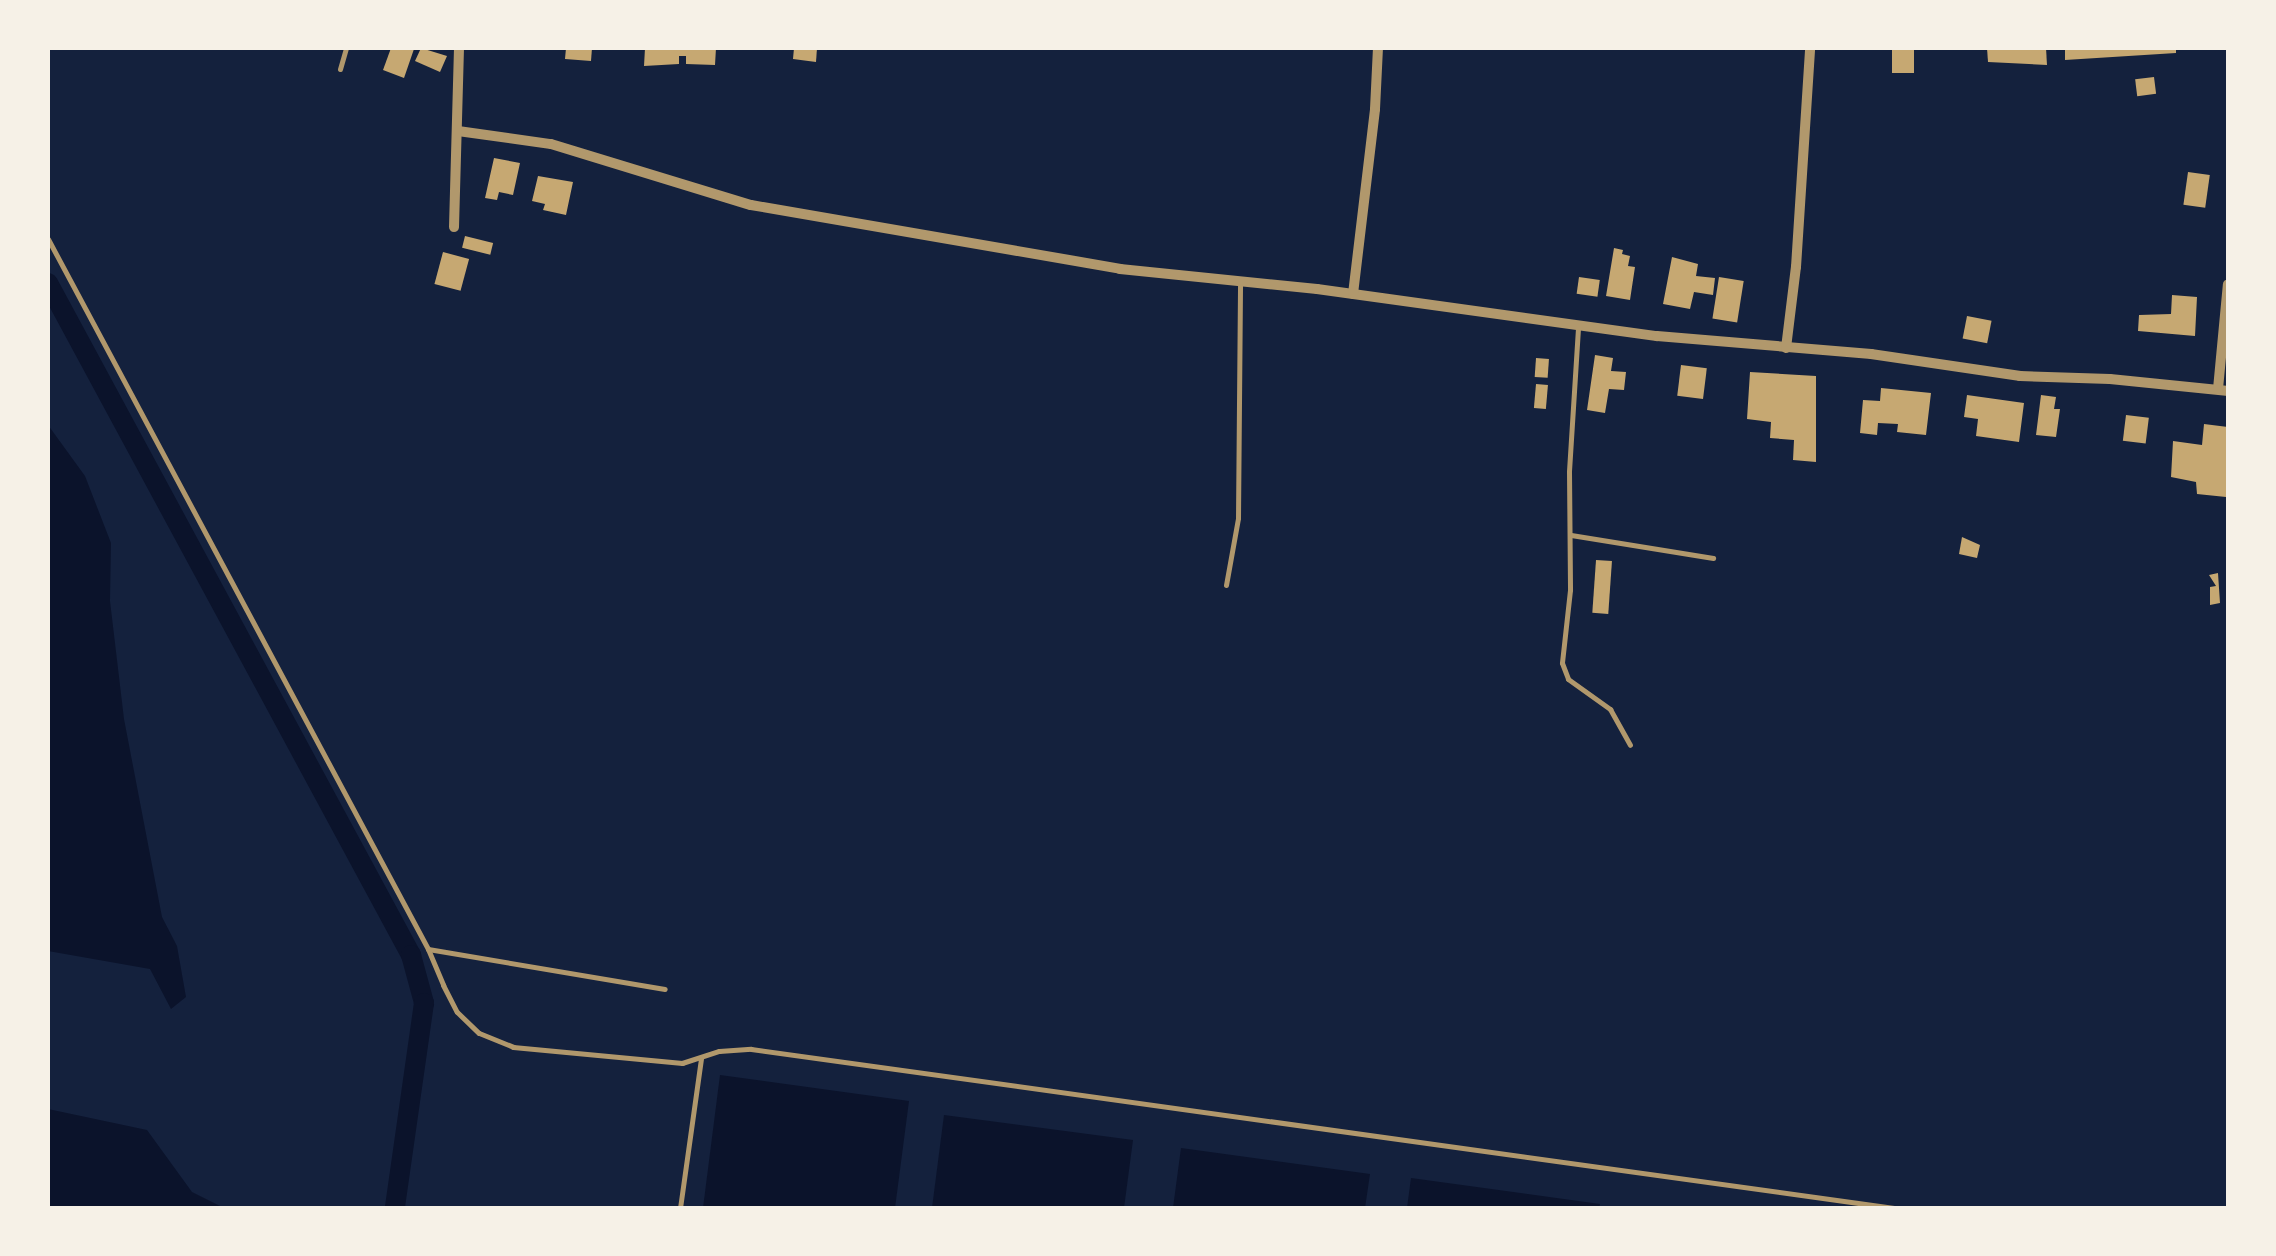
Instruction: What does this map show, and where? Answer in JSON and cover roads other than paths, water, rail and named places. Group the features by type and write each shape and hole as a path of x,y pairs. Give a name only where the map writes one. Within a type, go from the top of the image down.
{"street":[{"path":"454,227 459,48"},
{"path":"1352,294 1375,108 1378,48"},
{"path":"1786,348 1796,267 1810,48"},
{"path":"458,130 552,144 751,205 1120,269 2020,376 2223,390 2228,284"}],"lane":[{"path":"340,68 346,48"},
{"path":"48,239 428,949 457,1012 480,1033 513,1047 682,1063 751,1049 1894,1208"},
{"path":"1226,585 1238,518 1240,283"},
{"path":"1578,324 1562,663 1568,679 1610,708 1630,745"},
{"path":"1571,535 1713,558"},
{"path":"428,949 665,988"},
{"path":"680,1208 701,1057"}],"water":[{"path":"48,425 85,476 111,543 110,601 124,719 162,917 177,946 186,997 171,1009 150,969 48,951"},
{"path":"720,1075 909,1101 895,1208 703,1208"},
{"path":"48,1109 147,1130 192,1192 224,1208 48,1208"},
{"path":"944,1115 1133,1140 1124,1208 932,1208"},
{"path":"1181,1148 1370,1174 1365,1208 1173,1208"},
{"path":"1411,1178 1600,1204 1599,1208 1407,1208"}],"waterway":[{"path":"48,283 411,955 424,1003 395,1208"}]}
